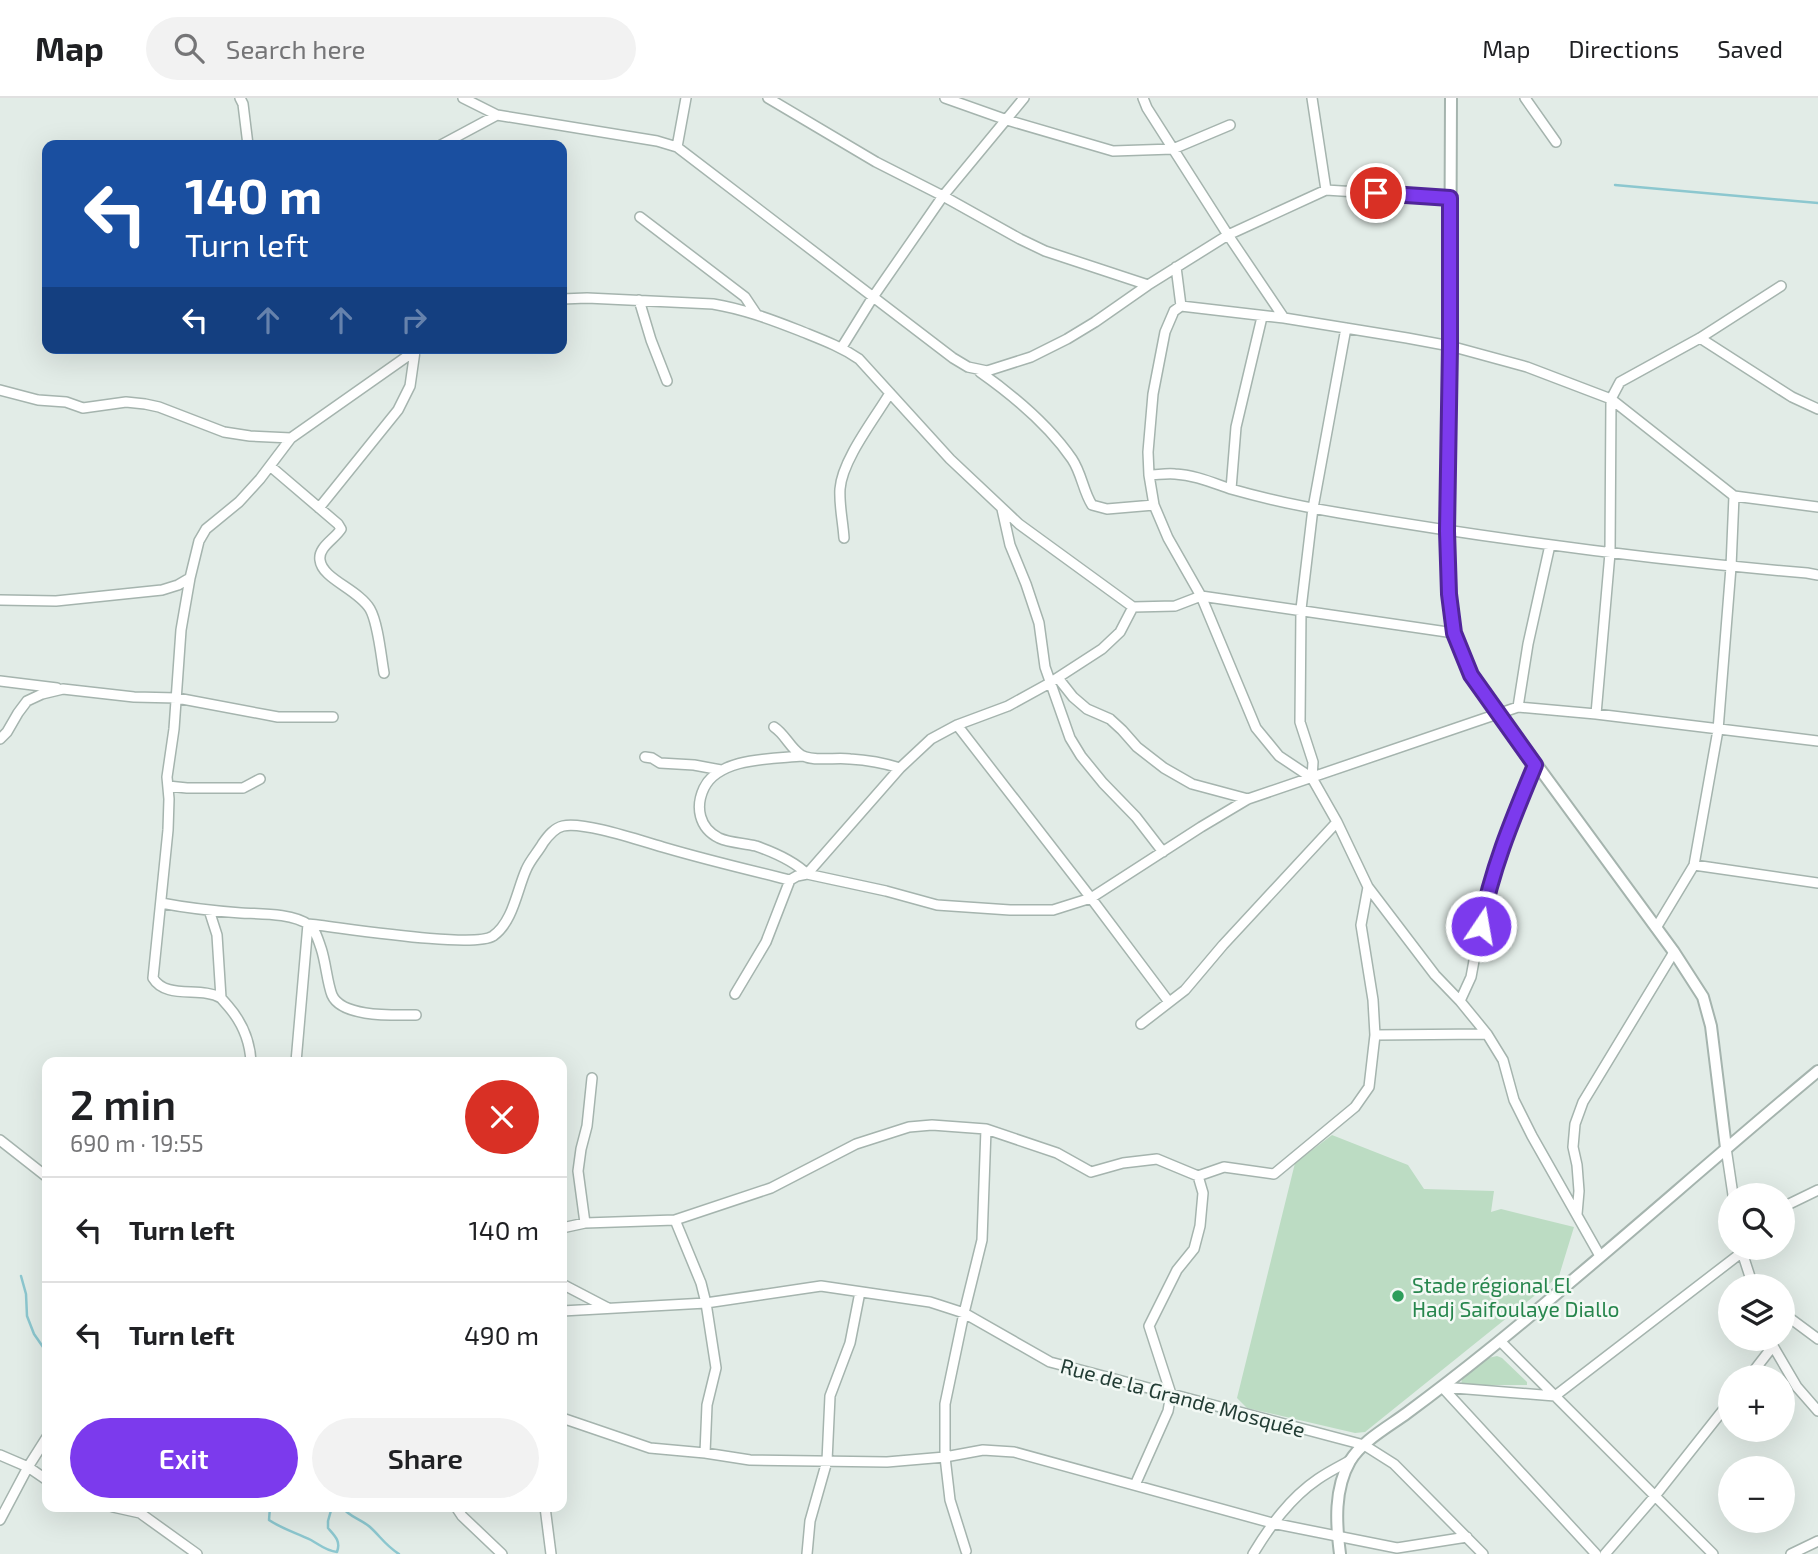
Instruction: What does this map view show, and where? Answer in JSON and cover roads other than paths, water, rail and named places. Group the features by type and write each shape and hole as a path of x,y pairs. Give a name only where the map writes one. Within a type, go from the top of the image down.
{"street":[{"path":"240,98 247,140"},
{"path":"463,98 497,115 657,141 677,147 953,358 978,371 1011,394 1072,459 1093,505 1107,509 1154,505"},
{"path":"677,147 686,98"},
{"path":"768,98 876,162 1020,239 1045,251 1148,285"},
{"path":"945,98 1007,120 1113,151 1173,149 1230,125"},
{"path":"842,347 943,196 1024,98"},
{"path":"1143,98 1228,235 1284,318"},
{"path":"1312,98 1326,190"},
{"path":"1451,98 1447,531 1449,594 1454,633 1471,675 1674,952 1703,997 1711,1026 1731,1183"},
{"path":"1525,98 1556,142"},
{"path":"450,140 497,115"},
{"path":"978,371 996,370 1067,339 1228,235 1326,190 1450,198"},
{"path":"640,217 745,297 757,314"},
{"path":"1177,267 1181,306"},
{"path":"1596,714 1610,553 1611,398 1620,382 1700,338 1781,286"},
{"path":"567,299 639,300 733,307 842,347 859,359 950,459 1002,509 1133,607 1175,606 1201,596 1454,633"},
{"path":"639,300 667,381"},
{"path":"1600,1256 1532,1136 1514,1100 1503,1060 1487,1034 1435,975 1367,887 1337,822 1312,778 1279,756 1256,728 1201,596 1168,538 1154,505 1148,452 1155,381 1165,332 1174,311 1181,306 1284,318 1450,346 1527,367 1611,398 1734,496 1818,507"},
{"path":"1231,489 1236,427 1262,317"},
{"path":"1312,778 1313,762 1300,722 1301,609 1313,508 1346,328"},
{"path":"1700,338 1791,397 1818,410"},
{"path":"251,1057 251,1049 238,1018 221,998 167,989 153,978 168,830 167,777 177,698 179,650 190,578 199,541 206,529 239,502 260,480 291,438 410,354"},
{"path":"319,508 398,410 410,386 416,354"},
{"path":"0,390 38,400 66,402 83,408 126,402 145,404 224,432 291,438"},
{"path":"844,538 840,489 842,480 851,456 890,393"},
{"path":"270,466 341,529 322,550 320,560 326,573 362,598 372,612 384,673"},
{"path":"1149,475 1176,474 1313,508 1447,531 1610,553 1818,575"},
{"path":"1656,928 1694,865 1718,730 1734,496"},
{"path":"1002,509 1010,545 1038,623 1042,638 1042,656 1054,680 1066,729 1103,783 1136,817 1163,852"},
{"path":"1518,707 1528,644 1550,545"},
{"path":"0,600 56,601 120,596 162,590 190,578"},
{"path":"807,874 900,768 930,738 957,724 1009,706 1054,680 1102,649 1121,632 1133,607"},
{"path":"1054,680 1087,709 1110,719 1137,747 1164,768 1192,784 1248,799"},
{"path":"0,681 134,697 177,698 278,717 333,718"},
{"path":"0,738 7,732 27,701 63,689"},
{"path":"735,994 766,942 790,880 797,876 807,874 937,905 1053,910 1091,898 1248,799 1518,707 1818,741"},
{"path":"957,724 1169,1002"},
{"path":"774,727 802,756"},
{"path":"807,874 801,867 757,847 720,838 711,833 699,812 704,788 721,770 745,761 802,756 848,758 900,768"},
{"path":"645,757 660,763 721,770"},
{"path":"1460,1001 1471,977 1485,901 1494,869 1535,765"},
{"path":"168,786 243,788 260,779"},
{"path":"1141,1024 1185,990 1337,822"},
{"path":"161,903 276,916 308,924 391,934 447,939 485,938 493,936 505,922 513,908 526,868 550,834 561,826 621,835 790,880"},
{"path":"1694,865 1818,883"},
{"path":"567,1227 585,1223 676,1220 771,1188 856,1144 909,1127 932,1125 986,1129 1057,1153 1091,1172 1123,1163 1157,1159 1198,1176 1224,1167 1275,1174 1355,1107 1369,1087 1375,1035 1373,1000 1361,925 1367,887"},
{"path":"209,910 216,935 221,998"},
{"path":"308,924 317,936 332,995 339,1005 349,1010 364,1012 416,1014"},
{"path":"296,1057 308,924"},
{"path":"1577,1216 1579,1191 1573,1147 1575,1124 1583,1102 1674,952"},
{"path":"1375,1035 1487,1034"},
{"path":"1340,1554 1337,1504 1343,1478 1351,1460 1364,1445 1500,1341 1818,1071"},
{"path":"585,1223 578,1171 580,1149 587,1126 592,1078"},
{"path":"966,1551 950,1500 945,1457 945,1404 982,1240 986,1129"},
{"path":"0,1140 42,1173"},
{"path":"1135,1485 1168,1411 1171,1394 1149,1326 1177,1270 1194,1249 1200,1226 1203,1194 1198,1176"},
{"path":"1795,1201 1818,1190"},
{"path":"676,1220 701,1283 716,1368 707,1405 705,1453"},
{"path":"1442,1387 1555,1396 1728,1260"},
{"name":"Rue de la Grande Mosquée","path":"567,1311 706,1303 821,1286 930,1302 964,1312 1050,1362 1364,1445 1394,1464 1483,1554"},
{"path":"567,1287 610,1309"},
{"path":"807,1554 810,1521 827,1461 830,1396 850,1343 860,1292"},
{"path":"1795,1322 1818,1339"},
{"path":"1500,1341 1713,1554"},
{"path":"1777,1351 1797,1387 1818,1411"},
{"path":"1442,1387 1596,1554"},
{"path":"1605,1554 1718,1416"},
{"path":"567,1420 650,1448 705,1453 750,1461 887,1462 945,1457 983,1450 1014,1452 1272,1524 1399,1551 1467,1537"},
{"path":"0,1520 42,1445"},
{"path":"0,1455 28,1467 42,1477"},
{"path":"1253,1554 1272,1524 1316,1481 1351,1460"},
{"path":"136,1512 197,1554"},
{"path":"459,1512 502,1554"},
{"path":"546,1512 551,1554"},
{"path":"1791,1554 1818,1541"}],"waterway":[{"path":"1615,185 1818,203"},
{"path":"21,1276 26,1294 27,1316 42,1346"},
{"path":"270,1512 269,1520 337,1552 338,1542 328,1528 331,1512"},
{"path":"347,1512 370,1527 399,1554"}],"place":[{"name":"Stade régional El Hadj Saifoulaye Diallo","path":"1398,1296"}]}
